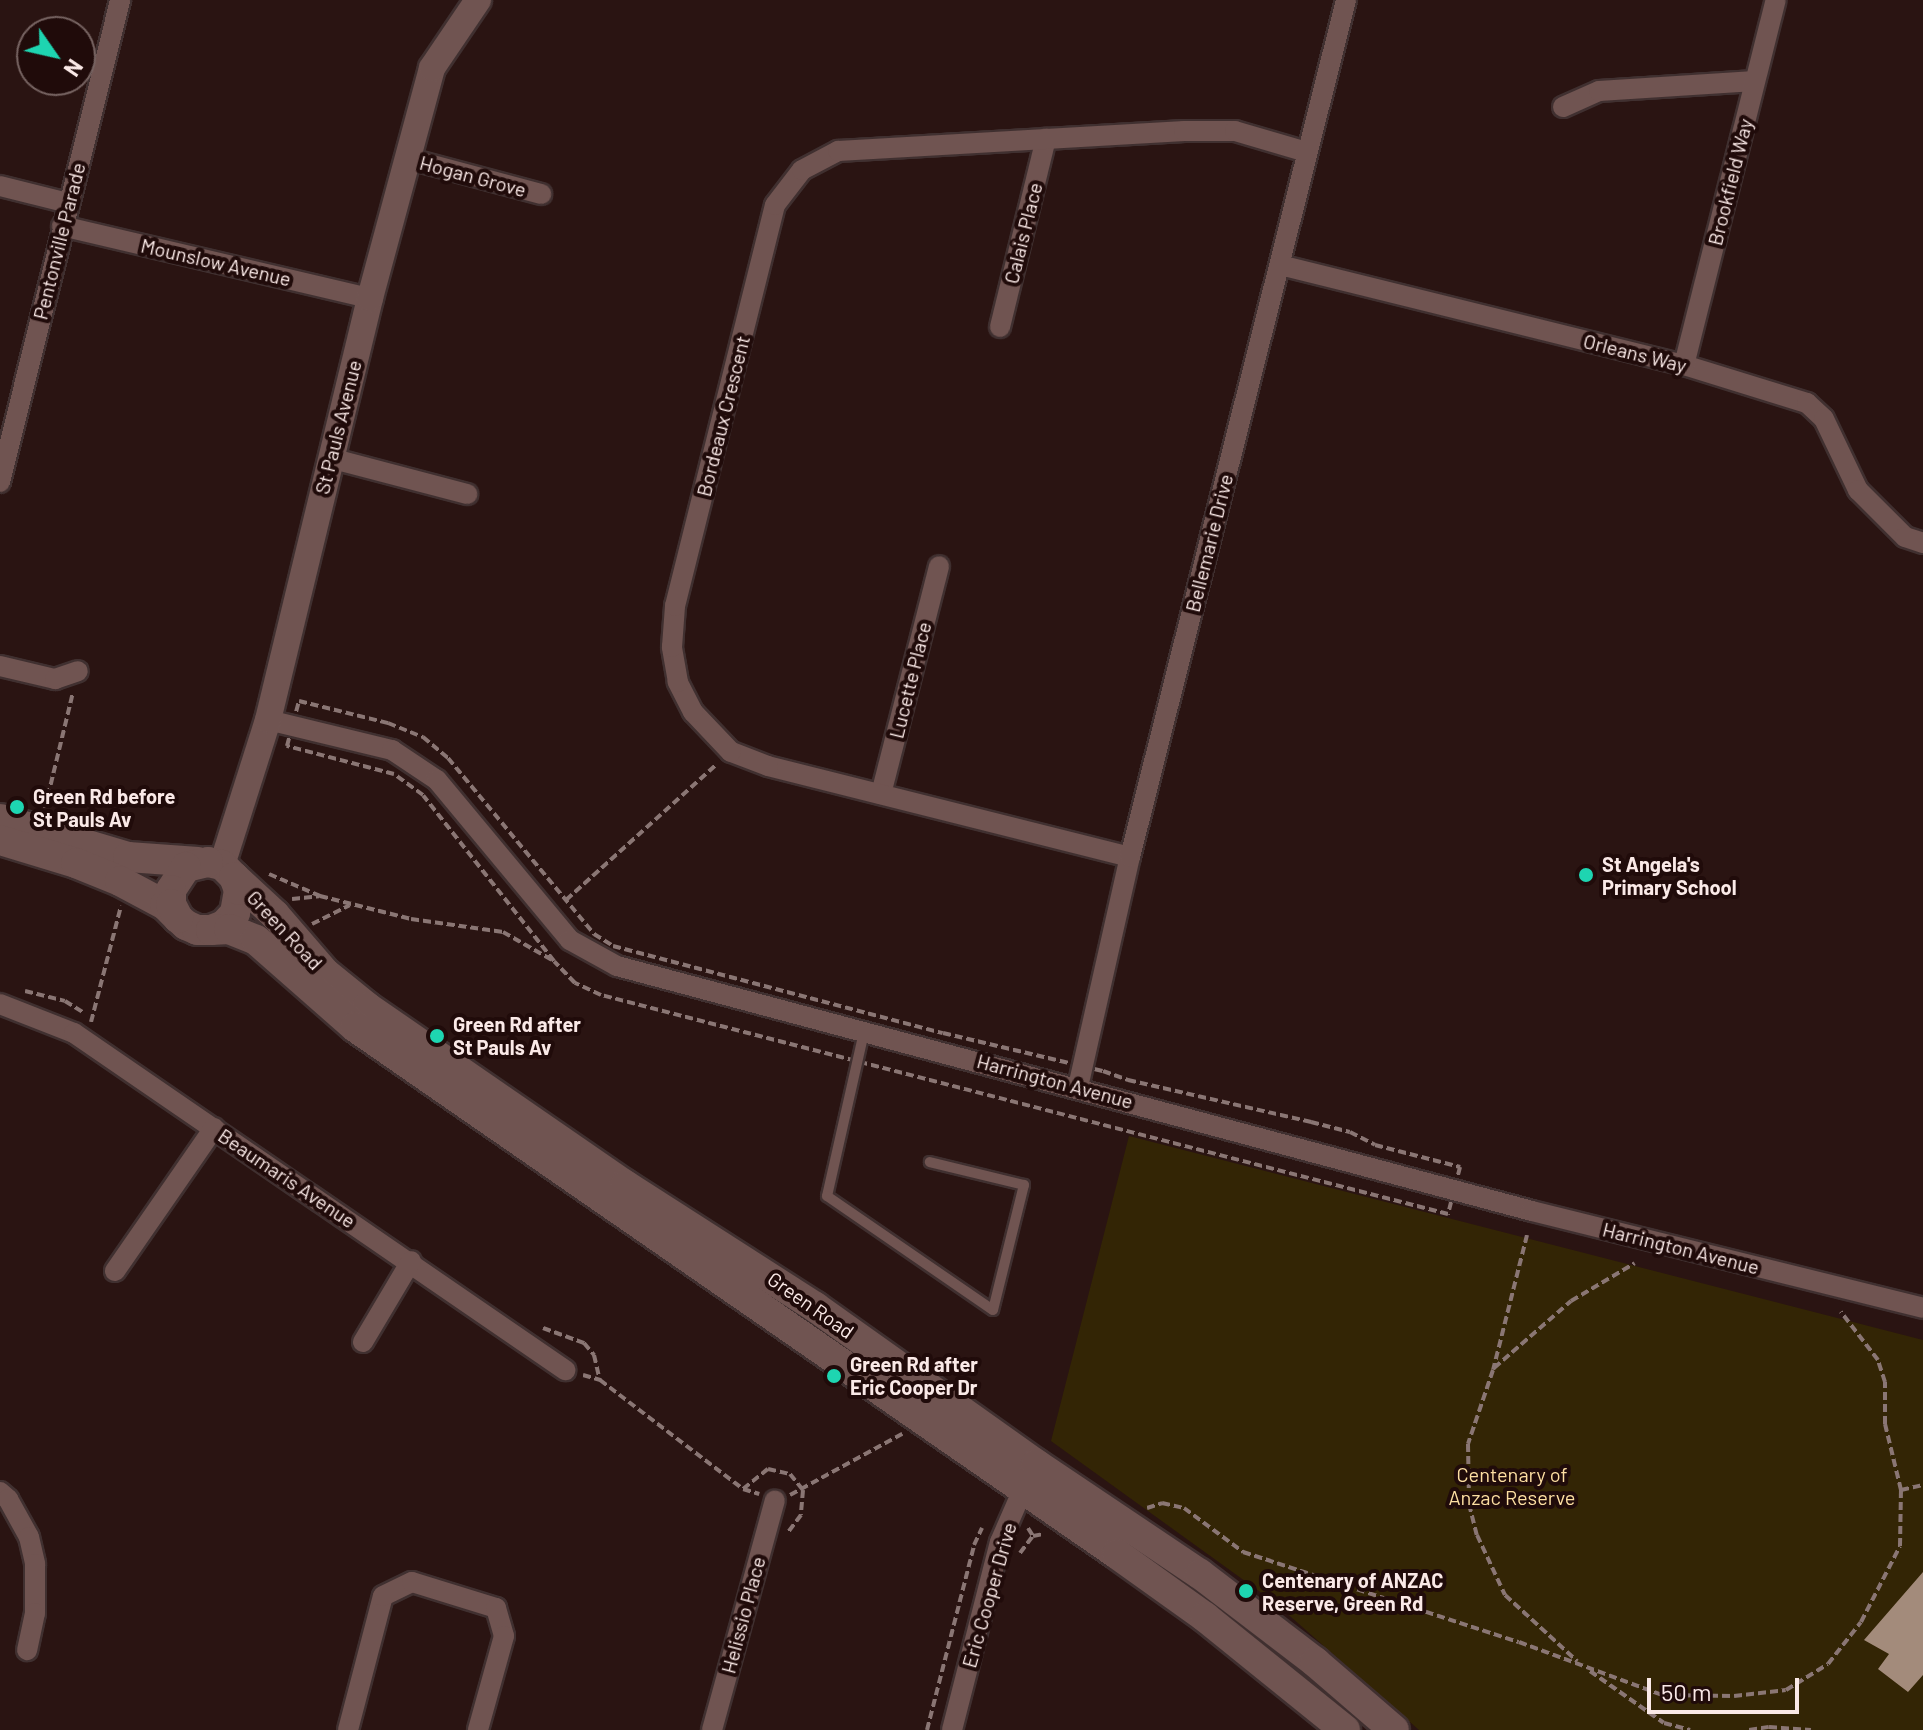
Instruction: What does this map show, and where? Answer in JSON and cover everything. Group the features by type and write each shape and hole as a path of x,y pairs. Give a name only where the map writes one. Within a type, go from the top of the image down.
{"main road":[{"path":"0,819 128,857 218,868 239,890 235,913 224,925 211,930 197,930 165,905 120,881 76,863 0,840"},
{"path":"178,918 171,904 171,890 186,867 218,868"},
{"name":"Green Road","path":"218,868 275,915 325,973 367,1007 625,1185 815,1307 1345,1730"},
{"name":"Green Road","path":"211,930 229,929 256,940 355,1027 1029,1476 1200,1574 1315,1662 1394,1730"}],"street":[{"name":"Pentonville Parade","path":"0,482 5,440 120,0"},
{"name":"St Pauls Avenue","path":"218,868 268,720 370,298 432,68 478,0"},
{"name":"Bellemarie Drive","path":"1078,1087 1130,857 1346,0"},
{"name":"Brookfield Way","path":"1684,365 1776,0"},
{"path":"1563,107 1599,91 1755,81"},
{"name":"Bordeaux Crescent","path":"1130,857 768,766 731,752 693,712 678,682 672,647 675,606 775,205 802,170 838,151 1235,131 1307,152"},
{"name":"Calais Place","path":"1000,327 1046,139"},
{"name":"Hogan Grove","path":"406,158 541,194"},
{"path":"0,186 68,203"},
{"name":"Mounslow Avenue","path":"62,226 370,298"},
{"name":"Orleans Way","path":"1280,265 1684,365 1807,403 1824,419 1858,490 1905,537 1923,543"},
{"path":"330,458 467,494"},
{"name":"Lucette Place","path":"881,794 939,566"},
{"path":"0,666 55,679 78,671"},
{"name":"Harrington Avenue","path":"268,720 392,750 437,780 570,940 617,966 1532,1211 1923,1308"},
{"name":"Beaumaris Avenue","path":"0,1004 85,1041 411,1261 565,1370"},
{"path":"115,1271 214,1128"},
{"path":"363,1342 411,1261"},
{"name":"Eric Cooper Drive","path":"952,1730 1000,1542 1029,1476"},
{"path":"0,1492 8,1499 29,1537 35,1564 35,1613 27,1650"},
{"name":"Helissio Place","path":"712,1730 775,1500"},
{"path":"348,1730 383,1596 412,1582 496,1608 504,1636 478,1730"}],"lane":[{"path":"865,1030 827,1196 993,1310 1024,1185 930,1162"}],"path":[{"path":"45,809 78,671"},
{"path":"299,701 388,723 423,737 448,758 594,934 633,954 1061,1060"},
{"path":"566,900 731,752"},
{"path":"266,873 320,896 411,919 503,932 554,961"},
{"path":"285,900 320,896"},
{"path":"85,1041 123,900"},
{"path":"307,929 317,920 329,918 351,904"},
{"path":"1103,1071 1143,1084 1350,1132 1375,1145 1460,1167"},
{"path":"1527,1235 1493,1370 1468,1444 1469,1504 1477,1535 1505,1595 1581,1665 1664,1723 1690,1730"},
{"path":"1493,1370 1571,1301 1635,1263"},
{"path":"1146,1508 1162,1503 1184,1508 1243,1552 1662,1695 1734,1696 1786,1690 1828,1664 1861,1622 1900,1546 1901,1490 1885,1424 1885,1382 1878,1360 1841,1312"},
{"path":"565,1370 600,1380 743,1489 775,1500 803,1490 904,1433"},
{"path":"1901,1490 1923,1485"},
{"path":"927,1730 974,1545 986,1520"},
{"path":"1016,1566 1020,1552 1033,1536"},
{"path":"1749,1730 1769,1727 1811,1730"}],"green space":[{"name":"Centenary of Anzac Reserve","path":"1129,1136 1923,1340 1923,1730 1419,1730 1274,1602 1051,1441"}],"building":[{"path":"1923,1572 1923,1675 1908,1692 1878,1669 1889,1654 1864,1640"}],"place":[{"name":"Green Rd before St Pauls Av","path":"17,807"},
{"name":"St Angela's Primary School","path":"1586,875"},
{"name":"Green Rd after St Pauls Av","path":"437,1036"},
{"name":"Green Rd after Eric Cooper Dr","path":"834,1376"},
{"name":"Centenary of ANZAC Reserve, Green Rd","path":"1246,1591"}]}
